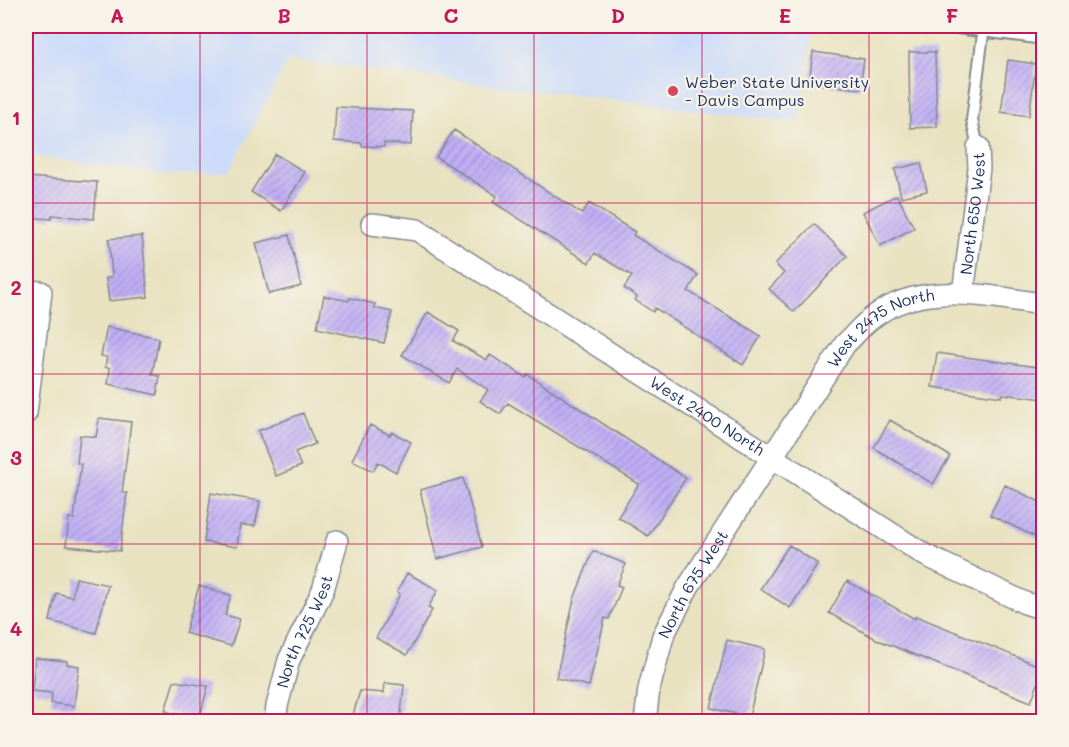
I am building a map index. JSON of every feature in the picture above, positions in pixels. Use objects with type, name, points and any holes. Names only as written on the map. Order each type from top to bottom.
[{"type":"street","name":"North 650 West","points":[[963,294],[980,168],[978,147]]},
{"type":"street","name":"West 2400 North","points":[[372,224],[417,230],[925,555],[1025,603],[1044,609]]},
{"type":"street","points":[[26,413],[33,291]]},
{"type":"street","name":"West 2475 North","points":[[772,457],[846,344],[872,318],[902,300],[930,294],[963,294],[1044,304]]},
{"type":"street","name":"North 675 West","points":[[645,722],[649,689],[663,636],[688,587],[772,457]]},
{"type":"street","name":"North 725 West","points":[[275,722],[289,660],[324,590],[337,541]]},
{"type":"lane","points":[[942,26],[984,28],[1044,39]]},
{"type":"lane","name":"North 650 West","points":[[978,147],[972,120],[984,28]]},
{"type":"shaded area","name":"Weber State University - Davis Campus","points":[[26,26],[812,26],[799,123],[288,60],[229,172],[170,175],[26,155]]},
{"type":"building","points":[[813,52],[864,59],[860,89],[809,83]]},
{"type":"building","points":[[909,52],[935,52],[937,127],[910,128]]},
{"type":"building","points":[[1008,60],[1036,64],[1029,116],[1001,112]]},
{"type":"building","points":[[336,107],[413,111],[411,145],[384,143],[384,147],[362,146],[362,143],[334,141]]},
{"type":"building","points":[[454,130],[582,214],[589,203],[635,232],[633,235],[698,275],[688,291],[761,336],[743,365],[655,308],[653,312],[635,300],[637,297],[624,288],[632,276],[595,253],[589,263],[493,202],[497,196],[436,157]]},
{"type":"building","points":[[275,154],[305,172],[281,211],[251,192]]},
{"type":"building","points":[[921,163],[927,191],[901,197],[895,169]]},
{"type":"building","points":[[26,177],[97,182],[94,219],[52,215],[51,219],[26,217]]},
{"type":"building","points":[[897,195],[914,228],[880,246],[863,212]]},
{"type":"building","points":[[814,224],[847,256],[794,312],[769,289],[784,273],[775,264]]},
{"type":"building","points":[[289,235],[301,286],[269,294],[256,243]]},
{"type":"building","points":[[142,236],[148,297],[109,301],[106,278],[112,277],[109,239]]},
{"type":"building","points":[[324,296],[349,301],[350,298],[375,304],[374,308],[392,312],[384,343],[317,328]]},
{"type":"building","points":[[428,312],[459,331],[453,341],[487,360],[490,355],[525,377],[527,374],[686,478],[648,536],[618,517],[639,484],[508,403],[500,414],[480,401],[488,390],[457,369],[449,383],[402,355]]},
{"type":"building","points":[[107,327],[159,338],[152,375],[160,376],[157,395],[108,384],[110,368],[105,367],[107,357],[101,356]]},
{"type":"building","points":[[937,353],[1044,368],[1044,399],[1003,394],[1002,397],[932,387]]},
{"type":"building","points":[[303,413],[315,444],[295,452],[301,466],[276,476],[258,431]]},
{"type":"building","points":[[99,418],[131,422],[122,493],[127,493],[120,551],[66,546],[69,518],[74,519],[81,464],[77,463],[80,435],[96,437]]},
{"type":"building","points":[[890,420],[950,456],[933,484],[874,448]]},
{"type":"building","points":[[370,425],[390,435],[392,432],[411,442],[396,472],[378,462],[373,471],[352,460]]},
{"type":"building","points":[[463,478],[482,547],[437,559],[420,490]]},
{"type":"building","points":[[1005,485],[1044,504],[1044,541],[990,515]]},
{"type":"building","points":[[211,493],[260,501],[255,526],[240,525],[237,547],[204,542]]},
{"type":"building","points":[[789,545],[818,564],[790,608],[760,589]]},
{"type":"building","points":[[593,551],[626,564],[617,585],[622,587],[609,619],[605,618],[589,686],[556,678],[574,599]]},
{"type":"building","points":[[407,573],[438,590],[428,608],[432,610],[407,655],[376,638],[400,594],[397,592]]},
{"type":"building","points":[[76,578],[108,585],[96,633],[50,621],[56,593],[72,597]]},
{"type":"building","points":[[847,581],[915,619],[916,616],[1044,668],[1031,702],[878,640],[829,613]]},
{"type":"building","points":[[199,586],[231,595],[225,615],[240,619],[231,646],[185,633]]},
{"type":"building","points":[[727,640],[765,649],[749,717],[711,708]]},
{"type":"building","points":[[35,658],[67,661],[67,664],[79,666],[74,706],[51,703],[52,693],[32,691]]},
{"type":"building","points":[[174,681],[208,686],[199,720],[165,711]]},
{"type":"building","points":[[385,683],[404,685],[400,722],[351,722],[360,691],[384,693]]},
{"type":"place","name":"Weber State University - Davis Campus","points":[[673,91]]}]
